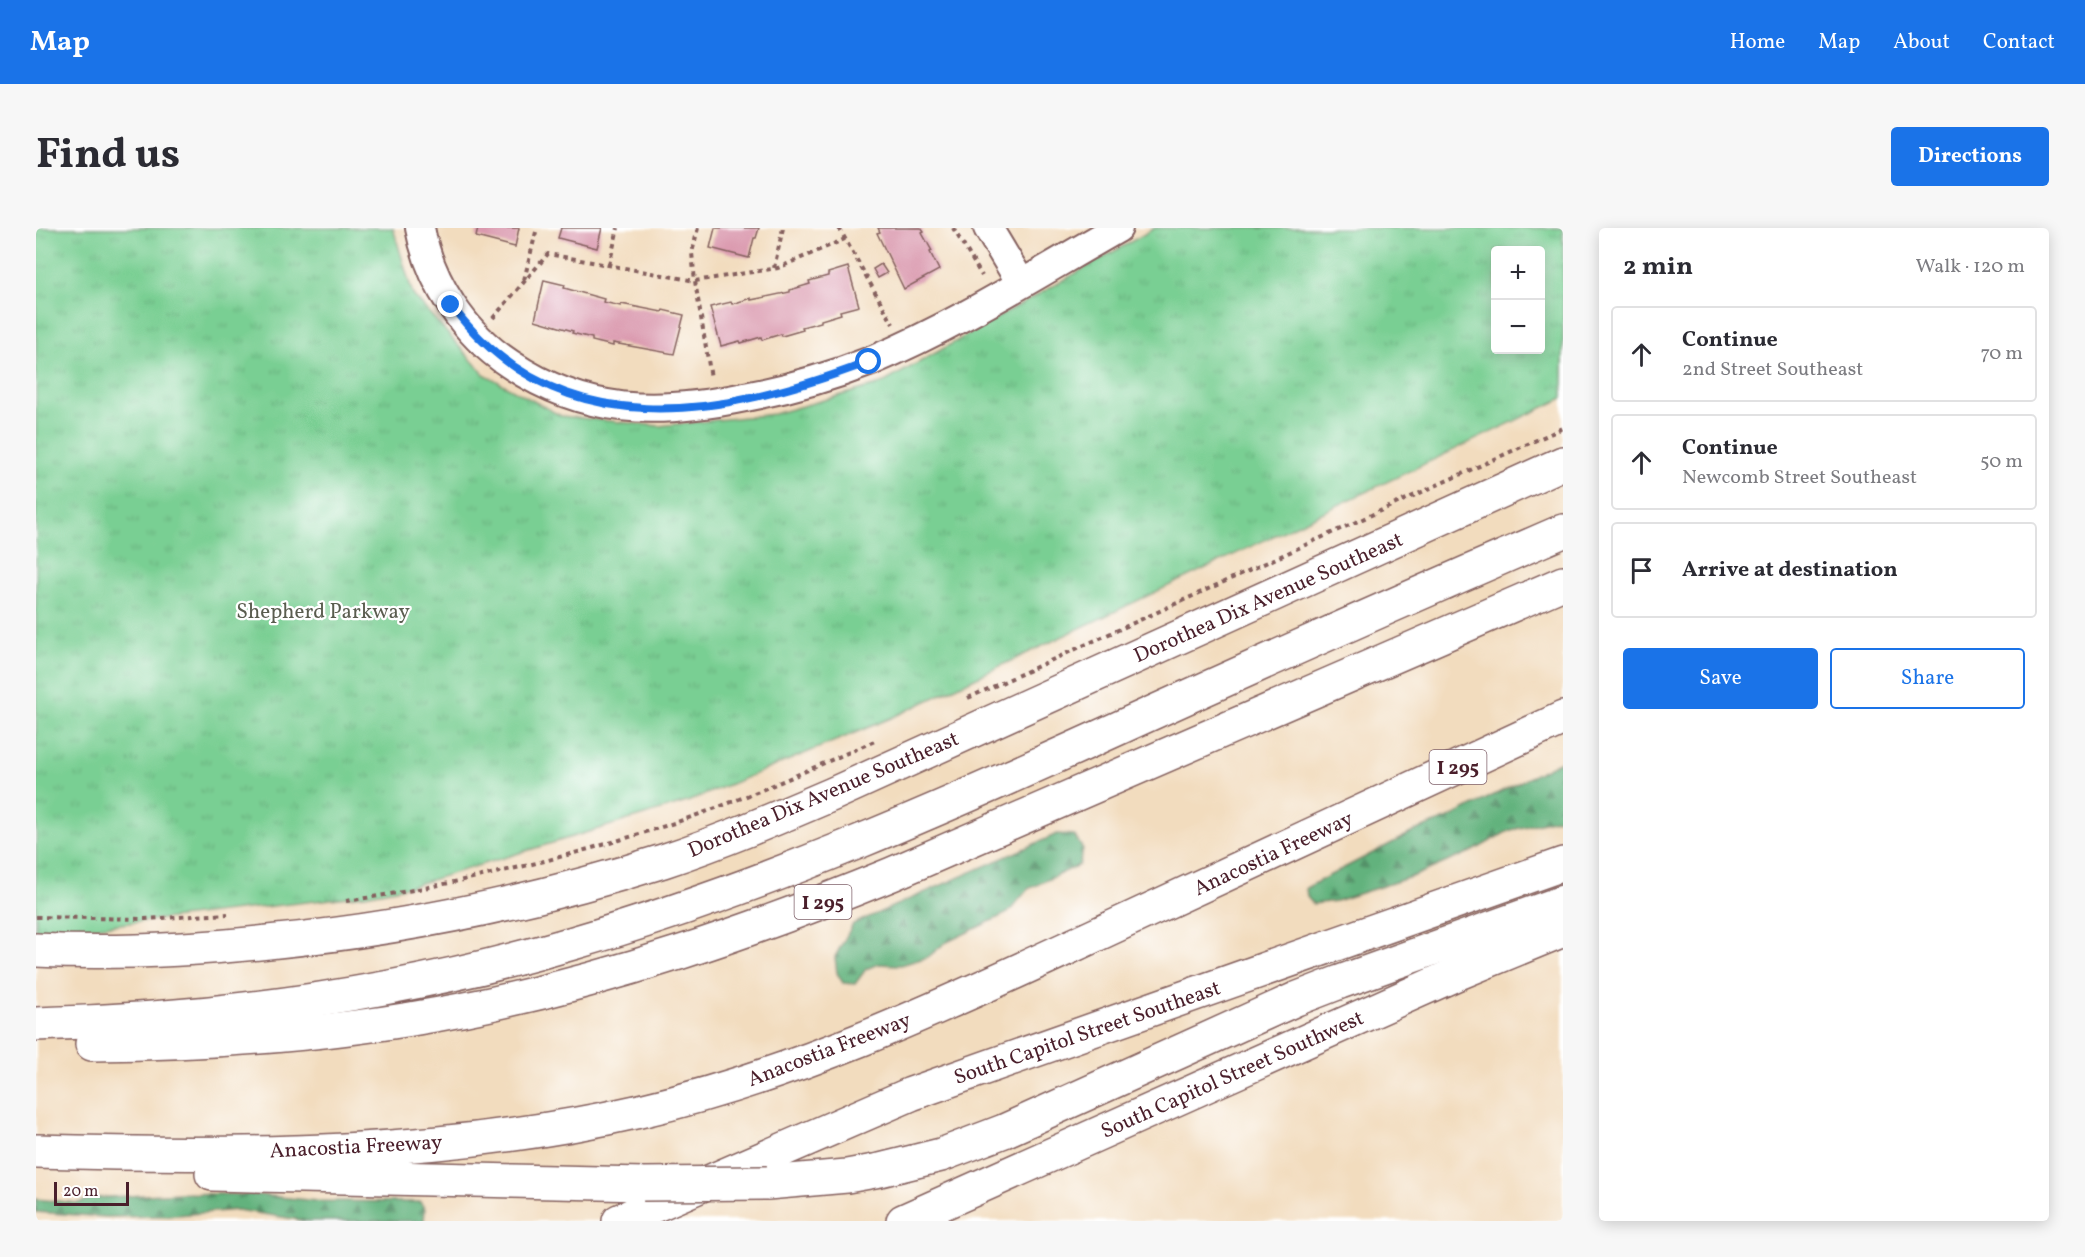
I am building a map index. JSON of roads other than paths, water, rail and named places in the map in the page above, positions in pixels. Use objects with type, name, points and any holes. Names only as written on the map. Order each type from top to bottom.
[{"type":"main road","name":"Dorothea Dix Avenue Southeast","points":[[36,950],[89,952],[179,949],[360,932],[502,905],[664,860],[751,828],[853,785],[1563,463]]},
{"type":"main road","points":[[36,1024],[191,1015],[333,996],[531,955],[667,914],[809,862],[961,798],[1369,615],[1563,531]]},
{"type":"main road","name":"I 295","points":[[36,1044],[194,1041],[328,1030],[461,1011],[612,974],[776,920],[892,874],[1563,583]]},
{"type":"main road","name":"Anacostia Freeway","points":[[36,1151],[233,1152],[377,1147],[513,1134],[602,1119],[689,1099],[818,1056],[945,1005],[1563,718]]},
{"type":"main road","name":"South Capitol Street Southeast","points":[[619,1221],[911,1094],[1563,864]]},
{"type":"main road","points":[[36,1170],[643,1184],[767,1183],[847,1176],[941,1155],[1004,1131],[1307,995],[1563,902]]},
{"type":"main road","name":"South Capitol Street Southwest","points":[[903,1221],[1456,974],[1563,930]]},
{"type":"street","points":[[420,228],[429,261],[456,311],[483,342],[501,358],[540,382],[582,399],[603,404],[649,409],[694,406],[768,393],[869,362],[917,340],[1118,228]]},
{"type":"street","points":[[988,228],[1021,283]]},
{"type":"park label","name":"Shepherd Parkway","points":[[323,611]]}]
